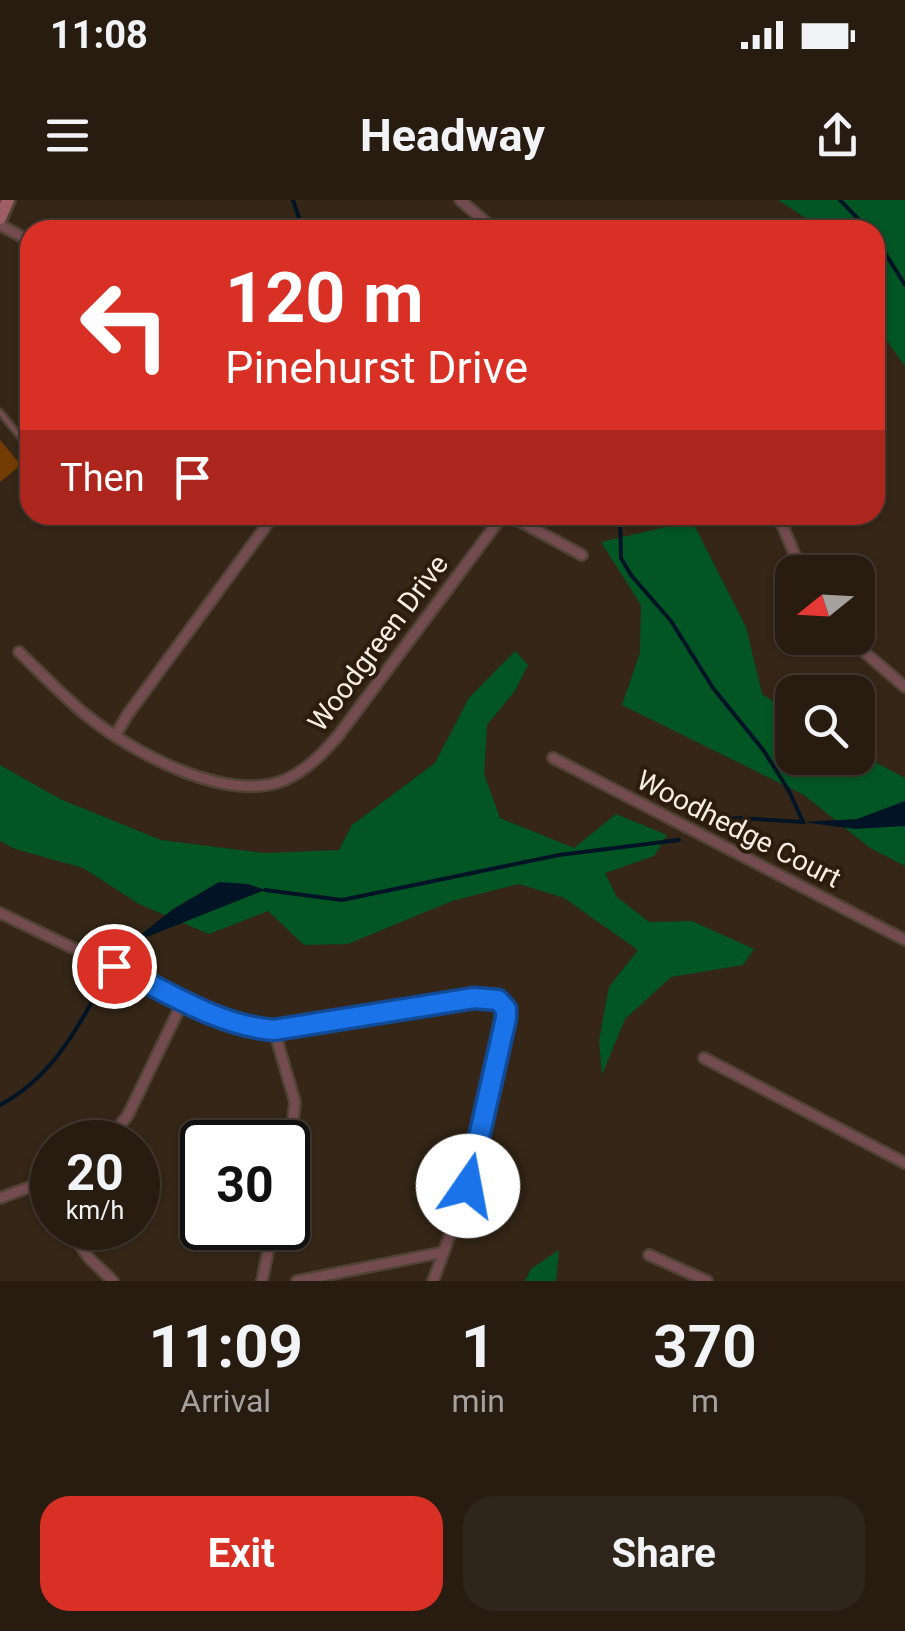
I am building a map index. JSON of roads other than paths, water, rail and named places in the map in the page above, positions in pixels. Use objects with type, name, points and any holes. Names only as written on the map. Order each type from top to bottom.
[{"type":"street","points":[[0,222],[8,200]]},
{"type":"street","points":[[460,200],[483,220]]},
{"type":"street","points":[[116,736],[128,714],[267,525]]},
{"type":"street","name":"Woodgreen Drive","points":[[19,652],[86,715],[147,755],[225,784],[264,786],[297,774],[319,758],[498,525]]},
{"type":"street","points":[[525,525],[582,555]]},
{"type":"street","points":[[782,525],[795,555]]},
{"type":"street","points":[[867,655],[905,688]]},
{"type":"street","name":"Woodhedge Court","points":[[552,758],[905,940]]},
{"type":"street","points":[[0,930],[3,915],[182,1001],[249,1027],[274,1030],[474,998],[492,998],[503,1004],[506,1018],[468,1186],[432,1281]]},
{"type":"street","points":[[124,1120],[182,1001]]},
{"type":"street","points":[[274,1030],[294,1102],[292,1120]]},
{"type":"street","points":[[704,1058],[905,1162]]},
{"type":"street","points":[[0,1198],[30,1189]]},
{"type":"street","points":[[83,1250],[113,1281]]},
{"type":"street","points":[[262,1281],[269,1250]]},
{"type":"street","points":[[297,1281],[444,1252]]},
{"type":"street","points":[[649,1255],[707,1281]]},
{"type":"lane","points":[[0,412],[20,437]]},
{"type":"water","points":[[905,801],[905,826],[855,829],[803,822],[857,819]]},
{"type":"water","points":[[219,882],[265,890],[129,944],[173,909]]},
{"type":"waterway","points":[[293,200],[300,220]]},
{"type":"waterway","points":[[840,200],[859,220]]},
{"type":"waterway","points":[[885,253],[905,285]]},
{"type":"waterway","points":[[620,525],[621,558],[631,575],[671,621],[713,688],[764,751],[803,822]]},
{"type":"waterway","points":[[701,821],[740,818],[803,822]]},
{"type":"waterway","points":[[265,890],[342,900],[559,855],[679,840]]},
{"type":"waterway","points":[[120,953],[129,944]]},
{"type":"waterway","points":[[0,1105],[50,1065],[107,975]]}]
